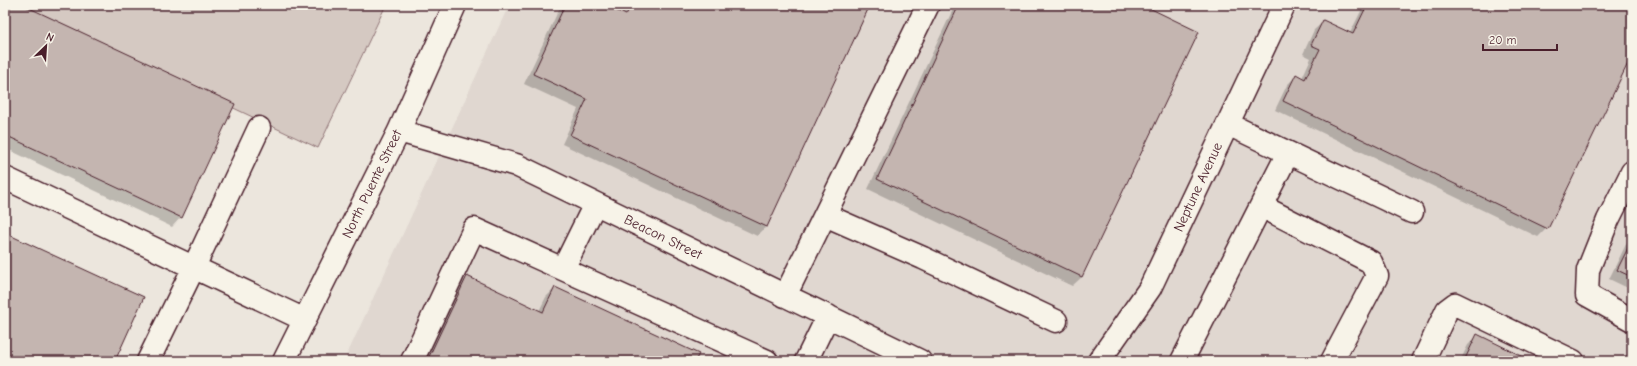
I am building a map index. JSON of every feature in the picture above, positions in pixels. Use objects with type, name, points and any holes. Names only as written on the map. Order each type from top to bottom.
[{"type":"street","name":"North Puente Street","points":[[284,361],[399,131],[456,5]]},
{"type":"street","points":[[785,296],[928,5]]},
{"type":"street","name":"Neptune Avenue","points":[[1099,361],[1150,288],[1284,5]]},
{"type":"street","points":[[1228,124],[1412,212]]},
{"type":"street","points":[[148,361],[259,128]]},
{"type":"street","name":"Beacon Street","points":[[399,131],[516,166],[920,361]]},
{"type":"street","points":[[1182,361],[1288,152]]},
{"type":"street","points":[[1632,172],[1608,220],[1588,270],[1586,295],[1632,320]]},
{"type":"street","points":[[5,178],[305,320]]},
{"type":"street","points":[[563,269],[595,204]]},
{"type":"street","points":[[1261,206],[1371,262],[1377,276],[1332,361]]},
{"type":"street","points":[[825,215],[922,258],[1056,322]]},
{"type":"street","points":[[412,361],[474,228],[767,361]]},
{"type":"street","points":[[1422,361],[1447,310],[1455,304],[1573,361]]},
{"type":"street","points":[[806,361],[828,316]]},
{"type":"shaded area","points":[[16,5],[386,5],[318,148]]},
{"type":"shaded area","points":[[509,5],[1632,5],[1632,361],[344,361]]},
{"type":"building","points":[[5,5],[23,5],[235,104],[182,218],[5,135]]},
{"type":"building","points":[[565,5],[605,5],[626,15],[631,5],[870,5],[767,227],[570,135],[587,99],[533,74]]},
{"type":"building","points":[[959,5],[1143,5],[1199,32],[1082,277],[877,179]]},
{"type":"building","points":[[1367,5],[1632,5],[1632,55],[1548,229],[1283,101],[1296,74],[1305,79],[1320,49],[1311,45],[1323,20],[1353,34]]},
{"type":"building","points":[[5,233],[144,297],[115,361],[5,361]]},
{"type":"building","points":[[1632,240],[1632,277],[1617,270]]},
{"type":"building","points":[[467,276],[543,312],[555,287],[699,354],[695,361],[427,361]]},
{"type":"building","points":[[1477,334],[1532,361],[1464,361]]}]
